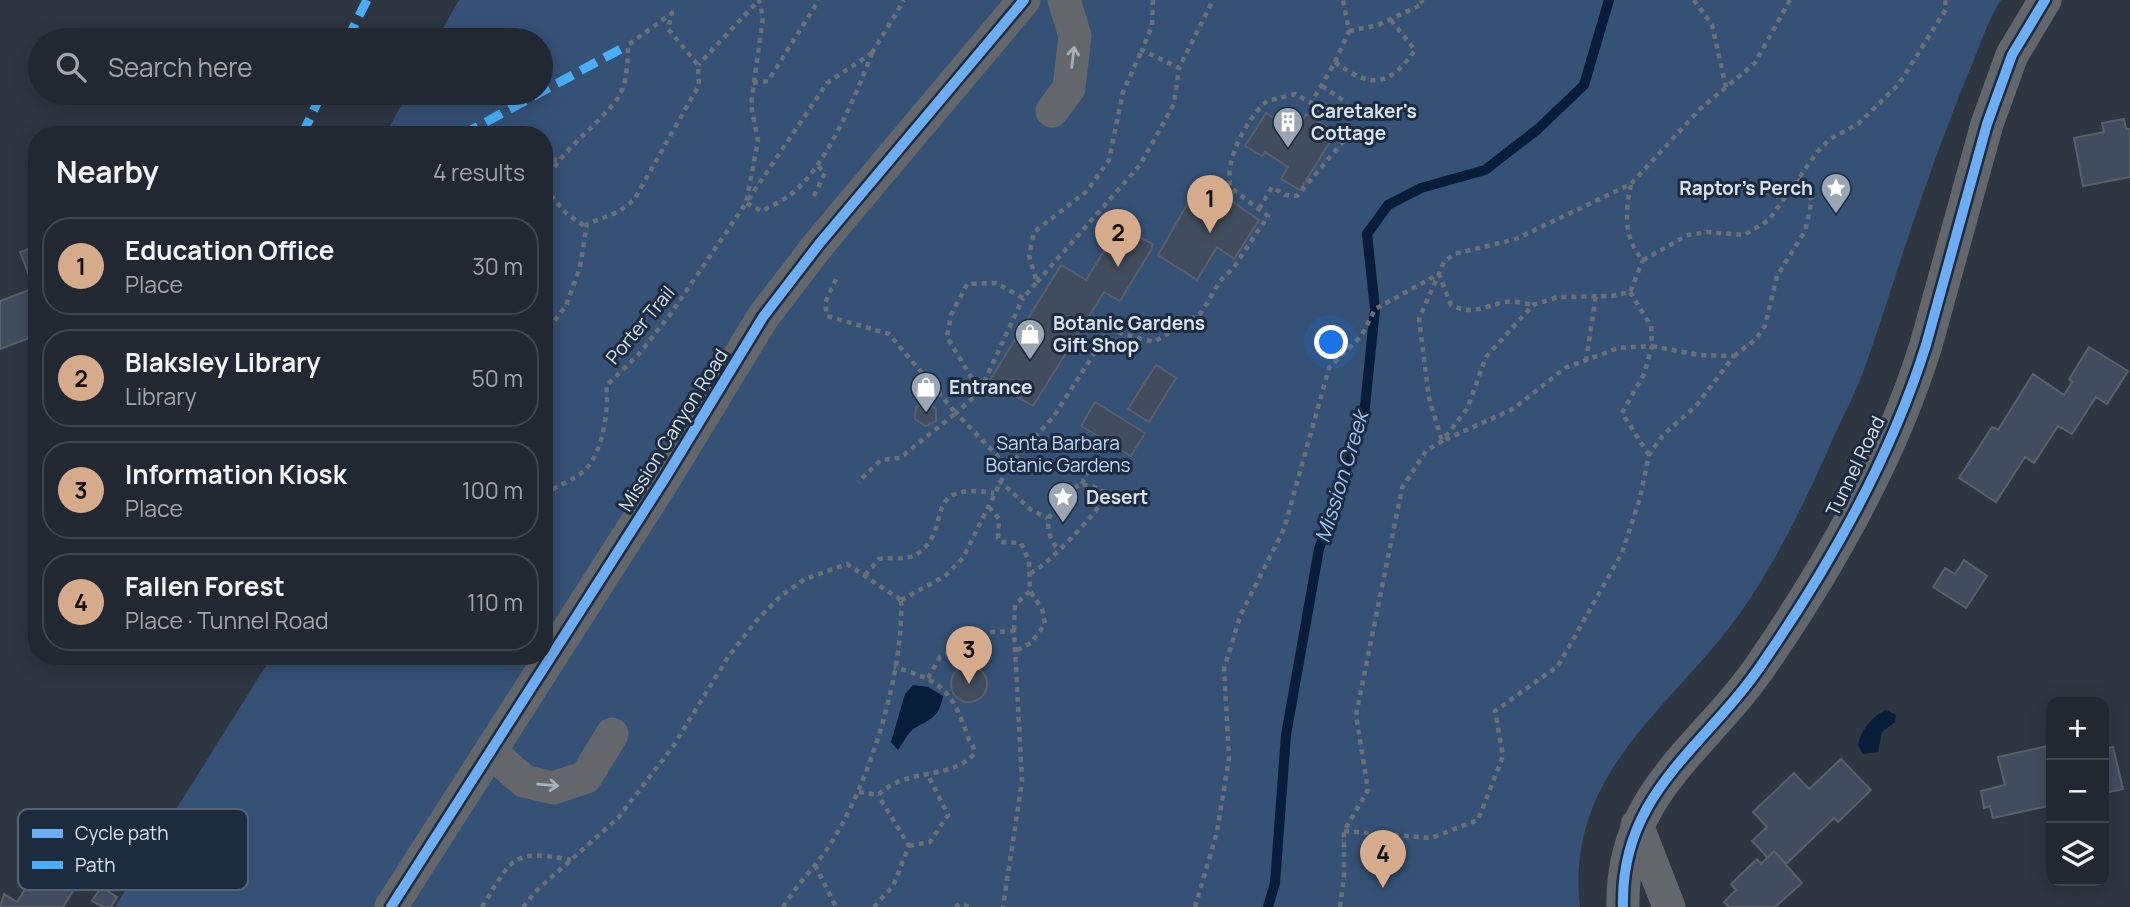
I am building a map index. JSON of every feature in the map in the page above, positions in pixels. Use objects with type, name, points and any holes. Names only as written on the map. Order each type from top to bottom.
[{"type":"street","name":"Mission Canyon Road","points":[[553,653],[763,317],[818,244],[1024,0]]},
{"type":"street","points":[[1052,111],[1069,88],[1075,36],[1064,0]]},
{"type":"street","name":"Tunnel Road","points":[[1623,907],[1626,859],[1637,825],[1663,780],[1763,663],[1824,568],[1887,444],[1923,357],[1987,124],[2012,55],[2045,0]]},
{"type":"street","name":"Mission Canyon Road","points":[[391,907],[545,665]]},
{"type":"street","points":[[491,752],[524,781],[554,788],[586,778],[612,734]]},
{"type":"street","points":[[1637,825],[1669,907]]},
{"type":"path","points":[[698,65],[760,0],[764,18],[751,105],[758,141],[746,203]]},
{"type":"path","points":[[753,83],[768,81],[819,0]]},
{"type":"path","points":[[746,203],[762,211],[791,194],[817,165],[859,86],[872,53],[904,0]]},
{"type":"path","points":[[1037,282],[1028,256],[1034,232],[1087,191],[1109,160],[1123,92],[1152,26],[1153,0]]},
{"type":"path","points":[[858,482],[881,460],[900,458],[979,391],[1023,298],[1140,165],[1174,104],[1179,68],[1213,0]]},
{"type":"path","points":[[901,600],[956,567],[970,549],[999,480],[1054,416],[1109,330],[1154,342],[1201,313],[1268,216],[1231,188],[1230,163],[1234,149],[1267,101],[1295,94],[1311,103],[1349,31],[1343,0]]},
{"type":"path","points":[[1349,31],[1390,19],[1423,5],[1421,0]]},
{"type":"path","points":[[1694,0],[1712,25],[1726,87]]},
{"type":"path","points":[[1442,441],[1429,398],[1419,319],[1444,262],[1454,254],[1516,239],[1631,184],[1700,109],[1755,63],[1790,0]]},
{"type":"path","points":[[1630,292],[1643,260],[1688,235],[1707,232],[1744,235],[1779,211],[1818,151],[1830,139],[1858,124],[1899,84],[1946,9],[1945,0]]},
{"type":"path","points":[[553,168],[557,160],[619,96],[628,64],[628,45],[672,13],[668,29],[698,65],[699,85],[634,200],[618,212],[587,224],[580,267],[566,306],[553,323]]},
{"type":"path","points":[[1335,62],[1357,79],[1379,81],[1403,66],[1415,50],[1390,19]]},
{"type":"path","points":[[1142,50],[1179,68]]},
{"type":"path","points":[[746,203],[827,83],[872,53]]},
{"type":"path","points":[[1322,86],[1347,103]]},
{"type":"path","points":[[1259,209],[1272,187],[1285,195],[1297,196],[1347,137]]},
{"type":"path","points":[[553,159],[557,160]]},
{"type":"path","points":[[1344,831],[1432,838],[1478,820],[1503,756],[1495,711],[1558,666],[1622,553],[1640,498],[1649,455],[1662,435],[1696,406],[1734,356],[1756,339],[1765,326],[1777,276],[1805,231],[1812,200],[1798,180]]},
{"type":"path","points":[[1631,184],[1625,212],[1630,235],[1643,260]]},
{"type":"path","points":[[553,197],[567,214],[586,228]]},
{"type":"path","points":[[838,274],[825,303],[827,316],[889,334],[956,413],[1008,467]]},
{"type":"path","points":[[1439,274],[1451,305],[1461,310],[1484,310],[1507,301],[1533,306]]},
{"type":"path","points":[[1195,907],[1217,832],[1229,758],[1224,669],[1240,616],[1284,529],[1329,368],[1362,335],[1375,309],[1439,274]]},
{"type":"path","points":[[979,391],[947,337],[951,315],[968,284],[996,283],[1023,298]]},
{"type":"path","points":[[1442,441],[1466,409],[1486,357],[1533,306],[1558,297],[1612,296],[1630,292]]},
{"type":"path","points":[[1630,292],[1651,326],[1652,346],[1644,374],[1622,413],[1649,455]]},
{"type":"path","points":[[1586,362],[1596,295]]},
{"type":"path","points":[[1339,907],[1344,876],[1344,831],[1368,790],[1356,715],[1402,488],[1412,469],[1426,451],[1513,409],[1565,368],[1618,348],[1652,346],[1699,355],[1734,356]]},
{"type":"path","points":[[1058,549],[1048,534],[1048,519],[1058,502],[1082,484],[1087,472]]},
{"type":"path","points":[[999,480],[1030,509],[1048,519]]},
{"type":"path","points":[[1030,572],[1036,572],[1050,562],[1058,549],[1102,502],[1102,489],[1082,484]]},
{"type":"path","points":[[865,575],[879,559],[909,557],[925,547],[941,506],[952,495],[971,490],[994,493]]},
{"type":"path","points":[[989,507],[999,519],[998,538],[1002,542],[1021,543],[1030,572],[1030,591],[1042,609],[1045,624],[1031,643],[1017,650]]},
{"type":"path","points":[[523,907],[536,891],[618,818],[674,745],[728,657],[782,596],[805,579],[847,564],[901,600]]},
{"type":"path","points":[[1003,907],[1022,781],[1015,605],[1030,591]]},
{"type":"path","points":[[783,907],[831,843],[864,782],[902,628],[901,600]]},
{"type":"path","points":[[928,678],[940,657],[992,632],[1014,631]]},
{"type":"path","points":[[878,794],[890,782],[927,772],[943,772],[970,758],[975,750],[966,732],[964,719],[953,706],[947,691],[928,678],[894,667]]},
{"type":"path","points":[[909,846],[930,842],[948,815],[927,772]]},
{"type":"path","points":[[859,792],[878,794]]},
{"type":"path","points":[[878,794],[909,846]]},
{"type":"path","points":[[874,907],[893,886],[909,846]]},
{"type":"path","points":[[481,907],[513,861],[536,853],[571,860]]},
{"type":"path","points":[[815,865],[836,907]]},
{"type":"path","points":[[955,907],[960,904],[969,907]]},
{"type":"green space","name":"Santa Barbara Botanic Gardens","points":[[459,0],[2001,0],[1992,15],[1941,143],[1862,376],[1817,475],[1787,536],[1753,594],[1725,633],[1635,737],[1610,773],[1591,813],[1580,857],[1580,907],[115,907],[126,890],[248,890],[248,809],[176,809],[266,665],[553,665],[553,126],[390,126],[401,105],[553,105],[553,28],[443,28]]},
{"type":"shaded area","points":[[913,685],[928,687],[943,696],[937,713],[912,730],[898,750],[891,742],[905,694]]},
{"type":"shaded area","points":[[1886,710],[1896,715],[1895,722],[1882,732],[1878,752],[1863,754],[1858,745],[1864,729]]},
{"type":"building","name":"Caretaker's Cottage","points":[[1266,113],[1295,131],[1306,114],[1336,132],[1300,190],[1281,179],[1288,167],[1265,152],[1262,156],[1245,146]]},
{"type":"building","points":[[2124,119],[2126,129],[2130,129],[2130,177],[2083,186],[2074,138],[2104,132],[2102,123]]},
{"type":"building","points":[[1201,180],[1259,220],[1234,259],[1217,247],[1197,280],[1158,255]]},
{"type":"building","points":[[1119,227],[1153,244],[1151,250],[1120,301],[1104,292],[1033,406],[990,380],[1061,265],[1086,280]]},
{"type":"building","points":[[28,249],[28,273],[20,252]]},
{"type":"building","points":[[28,290],[28,338],[0,349],[0,301]]},
{"type":"building","points":[[2089,347],[2128,371],[2107,404],[2096,397],[2072,434],[2058,426],[2034,463],[2025,457],[1996,502],[1959,478],[1992,427],[1998,430],[2033,374],[2064,395],[2072,382],[2069,379]]},
{"type":"building","points":[[1156,365],[1176,378],[1149,422],[1128,409]]},
{"type":"building","name":"Entrance","points":[[925,402],[936,409],[936,421],[926,426],[915,419],[916,407]]},
{"type":"building","points":[[1095,402],[1145,433],[1131,456],[1081,426]]},
{"type":"building","points":[[1964,560],[1987,576],[1966,608],[1933,587],[1945,568],[1955,574]]},
{"type":"building","points":[[969,666],[982,671],[987,684],[982,697],[969,702],[956,697],[951,684],[956,671]]},
{"type":"building","points":[[2046,746],[2046,806],[1993,818],[1990,806],[1984,808],[1981,791],[2005,785],[1998,757]]},
{"type":"building","points":[[2113,747],[2123,789],[2109,792],[2109,760],[2109,748]]},
{"type":"building","points":[[1841,759],[1871,790],[1838,822],[1834,818],[1786,864],[1774,851],[1768,858],[1752,841],[1767,827],[1753,812],[1794,773],[1809,789]]},
{"type":"building","points":[[1774,851],[1802,883],[1775,907],[1729,907],[1724,902],[1736,890],[1731,884],[1757,859],[1761,864]]},
{"type":"building","points":[[25,890],[73,891],[63,907],[0,907],[4,894],[17,902]]},
{"type":"building","points":[[99,890],[106,890],[117,897],[111,907],[103,907],[92,901]]},
{"type":"waterway","name":"Mission Creek","points":[[1268,907],[1275,883],[1286,735],[1319,549],[1364,416],[1375,309],[1367,234],[1388,205],[1421,188],[1485,170],[1538,129],[1584,85],[1609,0]]},
{"type":"marked path","points":[[353,28],[367,0]]},
{"type":"marked path","points":[[553,86],[628,45]]},
{"type":"marked path","points":[[306,126],[316,105]]},
{"type":"marked path","points":[[479,126],[517,105]]},
{"type":"cycle path","points":[[553,653],[665,478],[763,317],[819,244],[1024,0]]},
{"type":"cycle path","points":[[1623,907],[1626,867],[1636,832],[1651,801],[1764,661],[1835,548],[1877,469],[1912,387],[1926,345],[1987,124],[2012,55],[2045,0]]},
{"type":"cycle path","points":[[391,907],[546,665]]},
{"type":"place","name":"Caretaker's Cottage","points":[[1288,149]]},
{"type":"place","name":"Raptor's Perch","points":[[1836,215]]},
{"type":"place","name":"Education Office","points":[[1210,233]]},
{"type":"place","name":"Blaksley Library","points":[[1118,267]]},
{"type":"place","name":"Botanic Gardens Gift Shop","points":[[1030,361]]},
{"type":"place","name":"Entrance","points":[[926,414]]},
{"type":"place","name":"Desert","points":[[1063,524]]},
{"type":"place","name":"Information Kiosk","points":[[969,684]]},
{"type":"place","name":"Fallen Forest","points":[[1383,888]]}]
